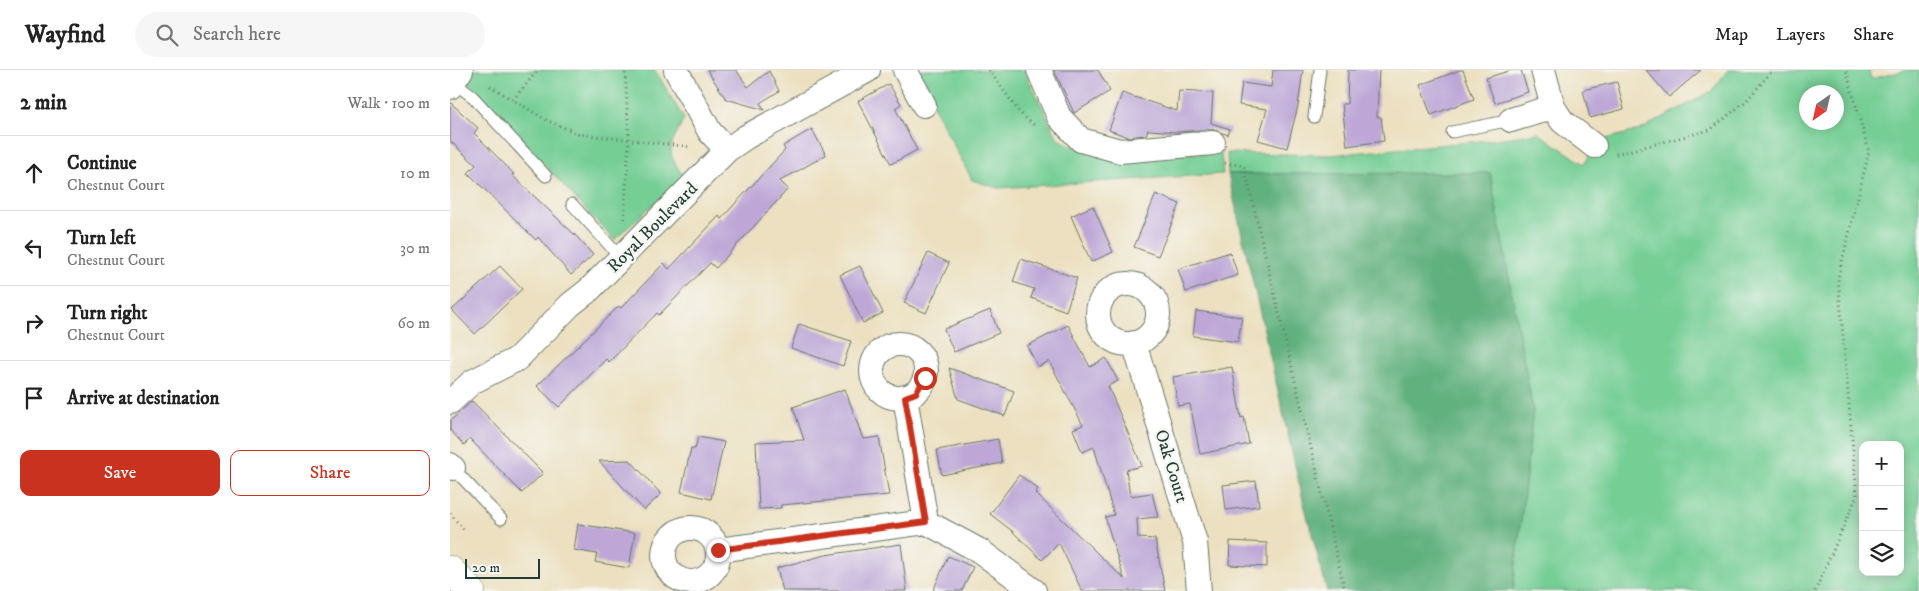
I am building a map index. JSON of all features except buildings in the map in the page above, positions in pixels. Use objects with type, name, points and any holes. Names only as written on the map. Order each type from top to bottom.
[{"type":"street","points":[[676,70],[710,132],[727,150]]},
{"type":"street","name":"Royal Boulevard","points":[[450,402],[472,382],[517,359],[570,305],[589,290],[727,150],[746,137],[868,70]]},
{"type":"street","points":[[905,70],[924,105]]},
{"type":"street","points":[[1039,70],[1060,117],[1081,140],[1120,151],[1216,152]]},
{"type":"street","points":[[1543,70],[1553,107],[1562,121],[1594,146]]},
{"type":"street","points":[[1511,120],[1553,107]]},
{"type":"street","name":"Oak Court","points":[[1134,343],[1196,542],[1199,591]]},
{"type":"street","points":[[905,397],[926,522]]},
{"type":"street","points":[[718,550],[926,522],[980,551],[1034,591]]},
{"type":"street","points":[[450,570],[471,591]]},
{"type":"lane","points":[[1314,117],[1320,70]]},
{"type":"lane","points":[[455,79],[546,176]]},
{"type":"lane","points":[[1452,132],[1511,120]]},
{"type":"lane","points":[[572,204],[620,257]]},
{"type":"lane","points":[[451,466],[501,518]]},
{"type":"path","points":[[512,100],[538,70]]},
{"type":"path","points":[[620,257],[629,141],[625,70]]},
{"type":"path","points":[[989,70],[1019,112],[1038,128]]},
{"type":"path","points":[[1594,146],[1618,154],[1710,130],[1746,101],[1773,70]]},
{"type":"path","points":[[1816,591],[1857,496],[1838,278],[1869,152],[1846,70]]},
{"type":"path","points":[[488,85],[548,121],[579,134],[629,141],[727,150]]},
{"type":"path","points":[[1216,152],[1244,166],[1344,591]]},
{"type":"path","points":[[450,513],[464,530]]},
{"type":"green space","points":[[474,70],[655,70],[684,119],[675,135],[671,148],[674,161],[684,176],[614,240],[467,81]]},
{"type":"green space","points":[[915,70],[1024,70],[1058,139],[1095,156],[1221,153],[1223,174],[998,188],[972,180]]},
{"type":"green space","points":[[1728,70],[1869,70],[1871,79],[1908,70],[1919,70],[1919,591],[1513,591],[1533,411],[1490,173],[1228,174],[1227,153],[1332,155],[1491,140],[1538,133],[1584,164],[1602,140],[1640,130],[1712,91]]},
{"type":"green space","points":[[1490,173],[1533,411],[1513,591],[1327,591],[1303,500],[1228,174]]},
{"type":"route","points":[[718,550],[926,522],[905,397],[916,393],[922,386],[925,378]]}]
